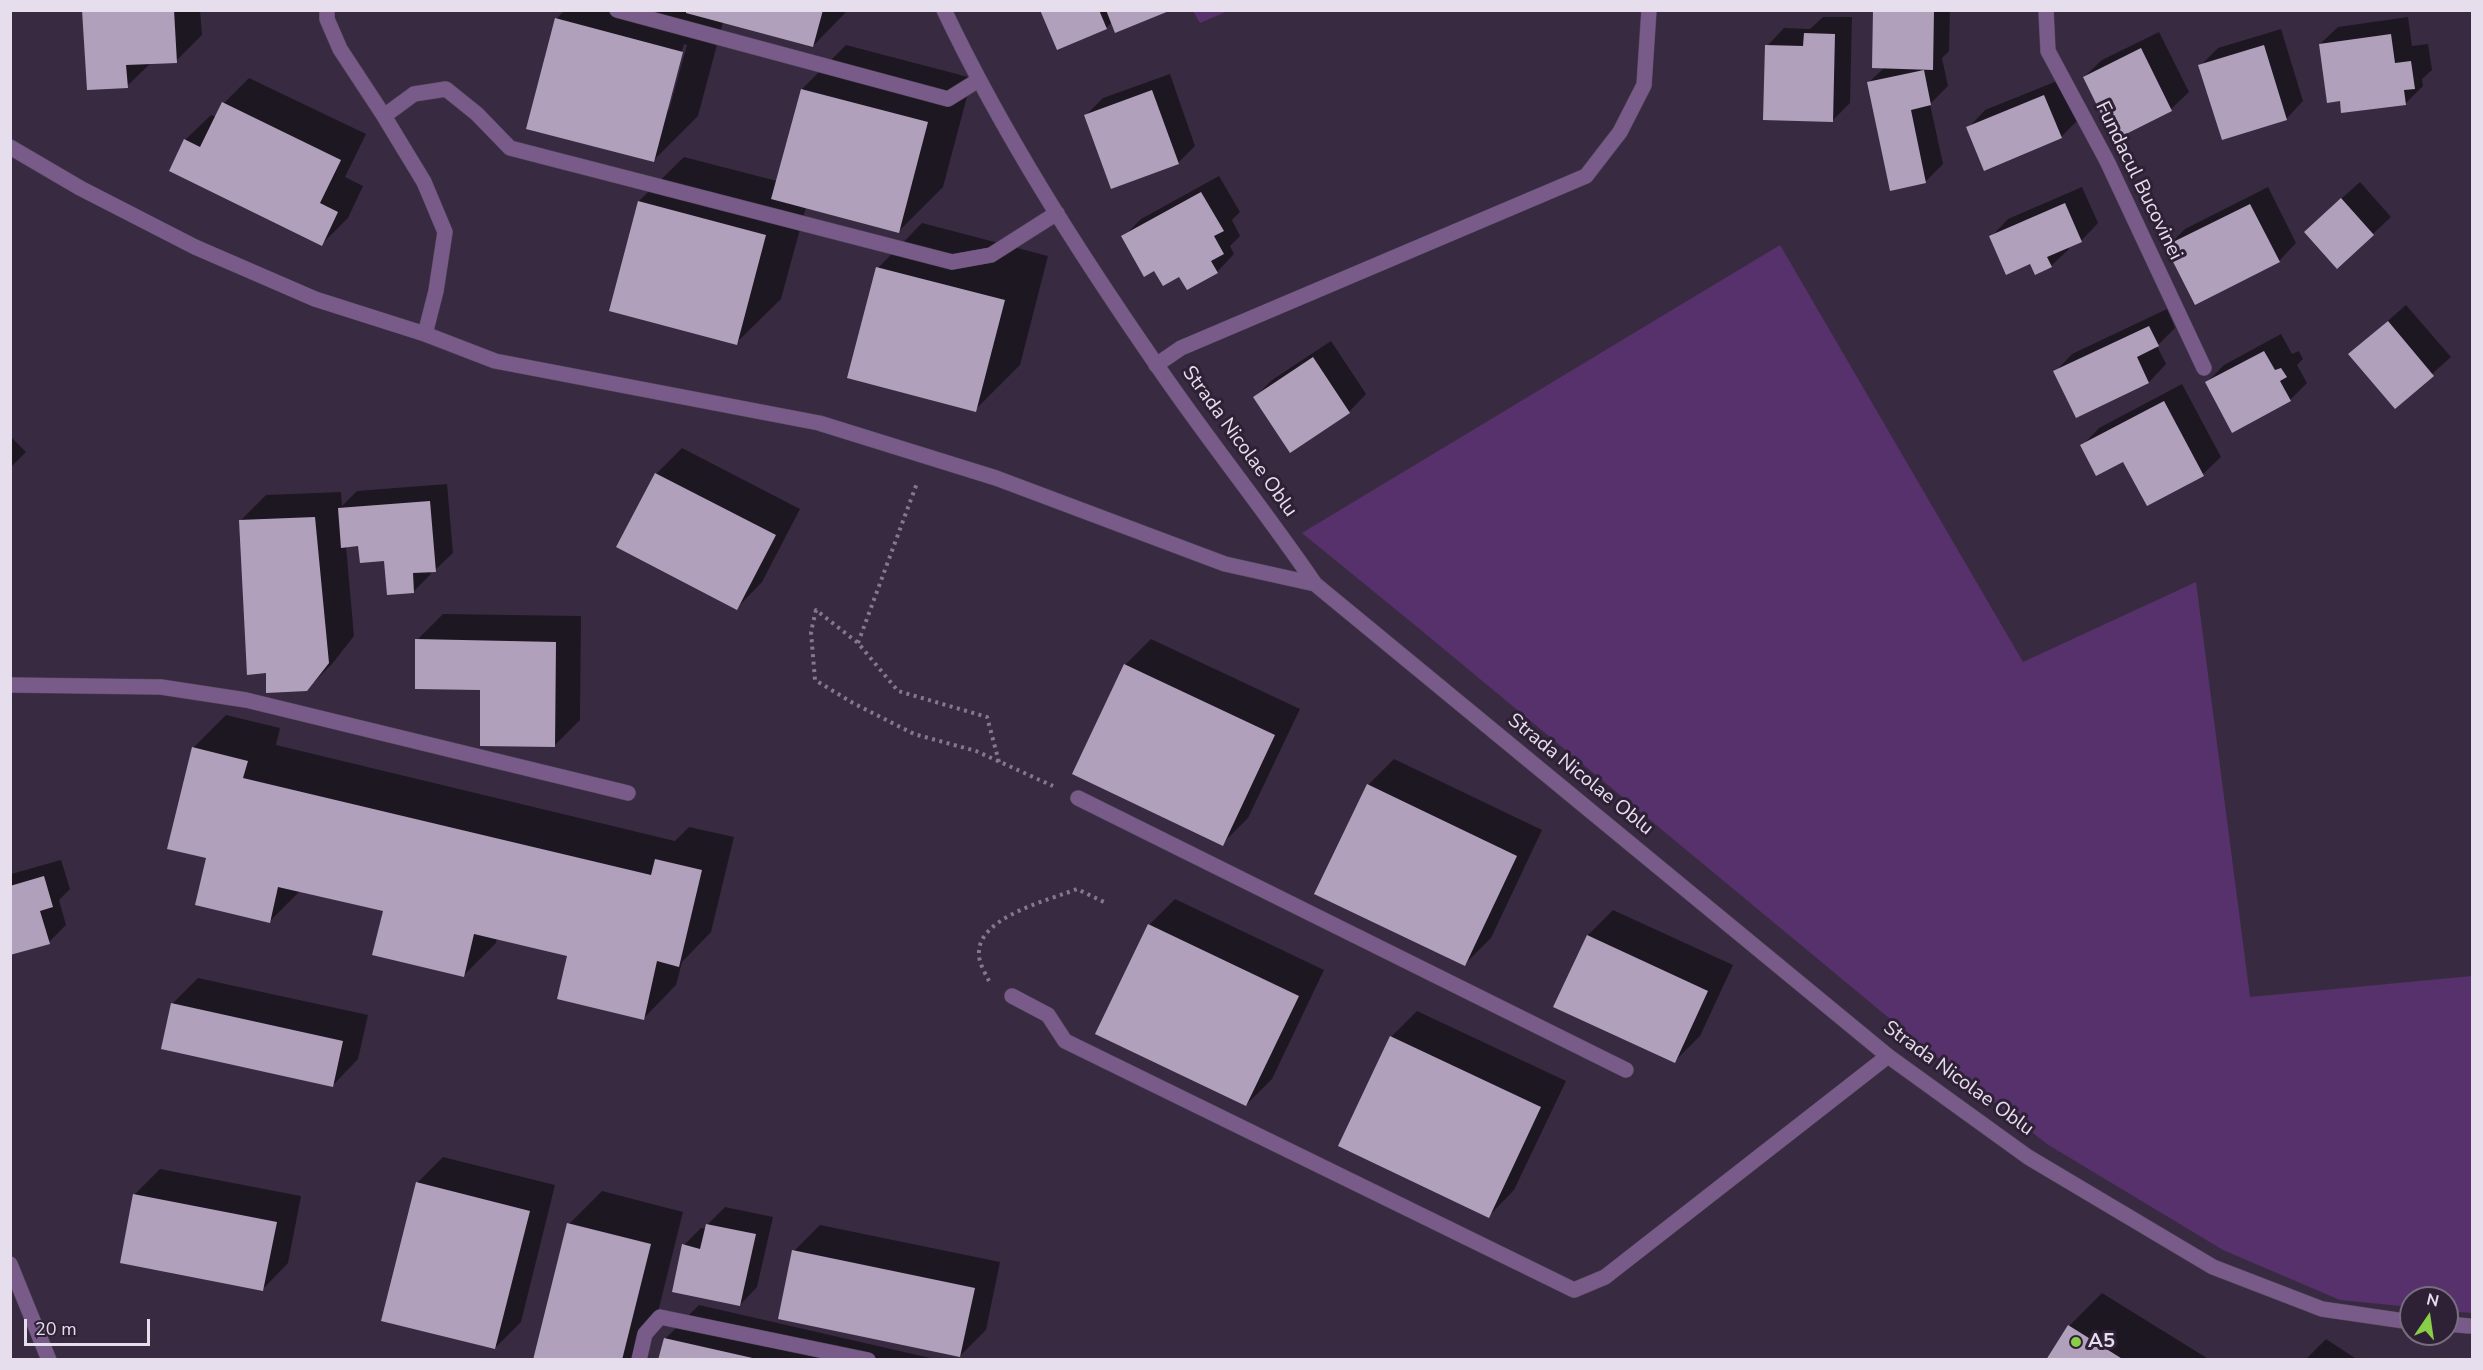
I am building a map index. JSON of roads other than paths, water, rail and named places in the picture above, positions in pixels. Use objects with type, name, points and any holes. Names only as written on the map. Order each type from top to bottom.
[{"type":"street","points":[[327,10],[327,19],[340,50],[424,182],[445,232],[436,291],[425,334]]},
{"type":"street","points":[[617,10],[948,99],[977,81]]},
{"type":"street","name":"Strada Nicolae Oblu","points":[[944,10],[977,81],[1057,213],[1156,365],[1276,527],[1315,584],[1888,1056],[2028,1157],[2214,1268],[2322,1309],[2399,1320]]},
{"type":"street","points":[[1156,365],[1181,348],[1586,176],[1620,132],[1644,85],[1648,10]]},
{"type":"street","name":"Fundacul Bucovinei","points":[[2046,10],[2048,51],[2108,161],[2204,368]]},
{"type":"street","points":[[384,116],[414,94],[446,89],[477,114],[510,147],[952,262],[991,255],[1057,213]]},
{"type":"street","points":[[10,147],[80,188],[195,247],[315,299],[425,334],[495,362],[819,423],[996,478],[1225,564],[1315,584]]},
{"type":"street","points":[[10,685],[161,687],[246,700],[628,793]]},
{"type":"street","points":[[1078,798],[1626,1070]]},
{"type":"street","points":[[1012,996],[1048,1015],[1065,1041],[1574,1290],[1605,1277],[1888,1056]]},
{"type":"street","points":[[10,1264],[49,1359]]},
{"type":"street","points":[[639,1359],[645,1334],[660,1317],[868,1359]]},
{"type":"street","points":[[2459,1325],[2469,1326]]},
{"type":"place","name":"A5","points":[[2076,1342]]}]
